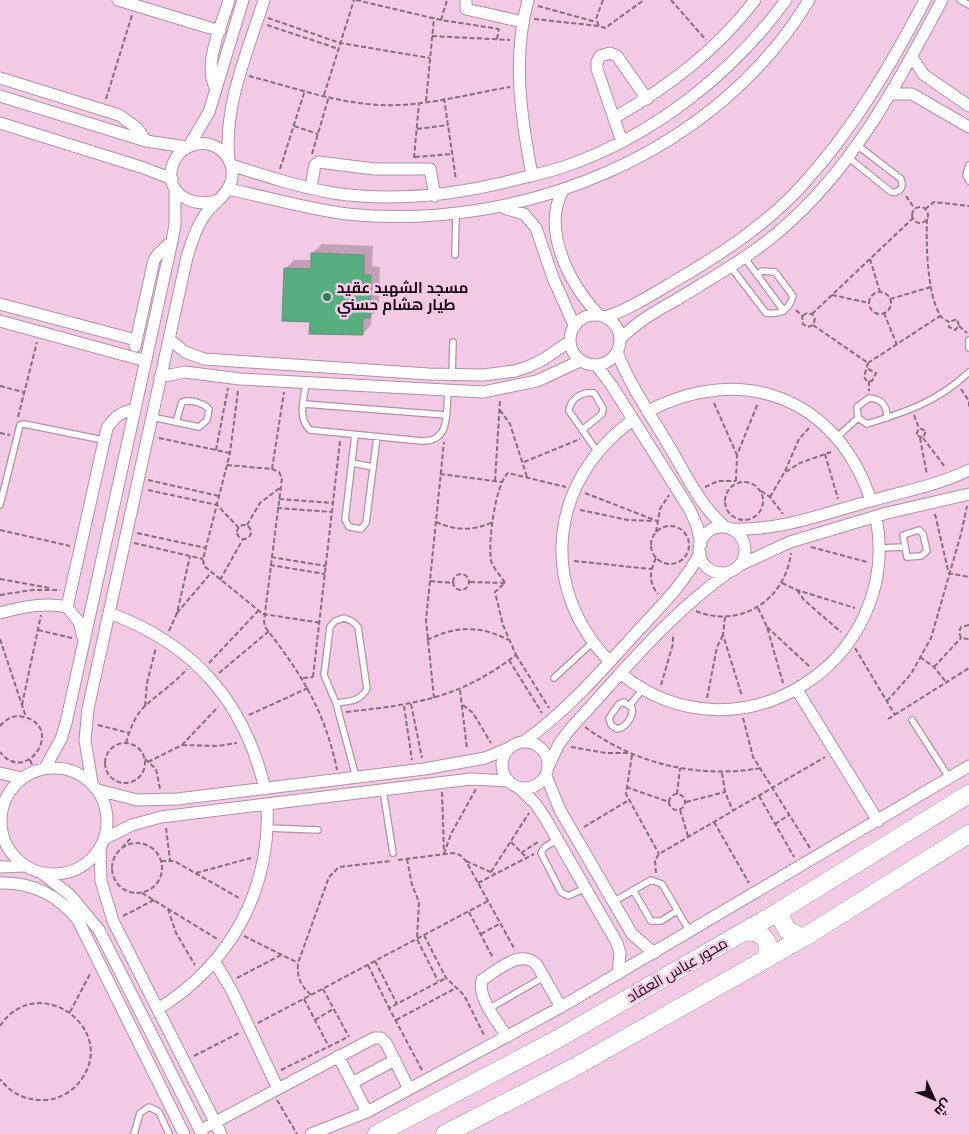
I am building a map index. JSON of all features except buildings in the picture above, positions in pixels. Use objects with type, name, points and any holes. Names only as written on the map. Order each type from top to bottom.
[{"type":"main road","name":"محور عباس العقاد","points":[[378,1134],[554,1041],[744,932],[969,794]]},
{"type":"main road","points":[[445,1134],[572,1068],[803,938],[969,834]]},
{"type":"main road","points":[[778,912],[787,930],[803,938]]},
{"type":"main road","points":[[744,932],[754,931],[763,936],[769,949],[766,958]]},
{"type":"street","points":[[118,0],[220,31]]},
{"type":"street","points":[[216,89],[210,73],[210,65],[229,0]]},
{"type":"street","points":[[40,770],[61,739],[146,361],[175,224],[173,165],[181,152],[188,147],[209,112],[243,0]]},
{"type":"street","points":[[221,1134],[113,921],[101,881],[102,844],[108,822],[105,805],[95,786],[85,754],[86,725],[160,377],[192,241],[199,224],[228,189],[232,181],[228,122],[264,0]]},
{"type":"street","points":[[466,0],[466,8],[524,20]]},
{"type":"street","points":[[614,118],[647,99],[688,69],[712,48],[755,0]]},
{"type":"street","points":[[0,96],[146,141],[188,147],[206,143],[216,146],[230,162],[276,180],[360,195],[435,196],[567,166],[622,142],[666,115],[709,83],[746,48],[786,0]]},
{"type":"street","points":[[228,189],[346,214],[408,216],[497,208],[563,190],[641,155],[708,111],[769,54],[809,0]]},
{"type":"street","points":[[563,190],[555,214],[560,244],[574,283],[602,316],[617,326],[620,338],[617,352],[608,362],[596,366],[580,361],[573,352],[570,341],[574,325],[583,318],[602,316],[638,303],[735,244],[766,220],[806,182],[838,143],[895,54],[925,0]]},
{"type":"street","points":[[620,338],[638,323],[744,257],[777,233],[818,195],[848,158],[890,94],[942,0]]},
{"type":"street","points":[[525,1],[519,85],[522,121],[532,175]]},
{"type":"street","points":[[622,142],[596,66],[598,59],[603,54],[610,53],[617,56],[647,99]]},
{"type":"street","points":[[912,57],[917,66],[933,82],[969,106]]},
{"type":"street","points":[[0,78],[119,115],[132,123],[146,141]]},
{"type":"street","points":[[890,94],[901,92],[917,96],[969,127]]},
{"type":"street","points":[[0,123],[144,168],[174,184],[190,202],[209,203],[218,200]]},
{"type":"street","points":[[311,187],[317,162],[374,169],[431,170],[435,196]]},
{"type":"street","points":[[497,208],[518,211],[533,223],[553,278],[574,325]]},
{"type":"street","points":[[132,358],[154,260],[172,241]]},
{"type":"street","points":[[0,304],[136,340]]},
{"type":"street","points":[[0,321],[146,361]]},
{"type":"street","points":[[169,339],[185,352],[204,358],[452,375],[494,375],[515,371],[544,360],[570,341]]},
{"type":"street","points":[[617,352],[628,377],[696,492],[713,516],[742,538],[745,545],[744,559],[740,565]]},
{"type":"street","points":[[160,377],[185,372],[235,379],[286,382],[448,391],[500,390],[552,375],[580,361]]},
{"type":"street","points":[[596,366],[633,420],[694,518],[700,548],[708,568],[718,573],[729,572]]},
{"type":"street","points":[[648,411],[681,396],[709,389],[745,389],[763,393],[800,407],[817,418],[845,446],[859,469],[871,500]]},
{"type":"street","points":[[67,607],[107,428],[114,418],[124,410],[135,410]]},
{"type":"street","points":[[610,662],[593,642],[579,619],[568,595],[562,560],[564,524],[574,489],[597,451],[633,420]]},
{"type":"street","points":[[24,866],[10,852],[2,834],[0,825],[1,810],[12,787],[22,778],[40,770],[62,768],[78,773],[95,786],[137,800],[157,801],[419,770],[468,762],[497,754],[525,742],[553,720],[610,662],[685,578],[700,548],[713,530],[728,528],[750,530],[787,526],[871,500],[952,478],[969,470]]},
{"type":"street","points":[[518,788],[537,785],[547,771],[559,744],[620,673],[687,604],[729,572],[790,542],[876,517],[969,494]]},
{"type":"street","points":[[620,673],[643,689],[658,696],[704,709],[743,708],[792,693],[818,676],[851,641],[867,612],[879,564],[876,517]]},
{"type":"street","points":[[0,613],[26,606],[67,607],[79,622],[84,641]]},
{"type":"street","points":[[109,613],[163,638],[194,661],[211,679],[227,698],[240,719],[251,742],[265,789]]},
{"type":"street","points":[[792,693],[835,751],[878,821]]},
{"type":"street","points":[[525,742],[532,743],[544,751],[547,771],[555,799],[632,934],[654,953]]},
{"type":"street","points":[[508,781],[502,767],[503,757],[509,748]]},
{"type":"street","points":[[311,1134],[367,1112],[490,1047],[755,894],[969,766]]},
{"type":"street","points":[[0,773],[22,778]]},
{"type":"street","points":[[42,873],[62,874],[81,867],[102,844],[132,825],[162,817],[442,782],[483,778],[508,781],[535,803],[586,888],[617,943],[620,958],[618,974]]},
{"type":"street","points":[[158,1009],[202,976],[215,962],[236,933],[250,904],[264,856],[267,805]]},
{"type":"street","points":[[0,867],[24,866],[42,873],[70,895],[99,930],[201,1132],[215,1122],[374,1038],[381,1038],[386,1043],[409,1089]]},
{"type":"street","points":[[0,883],[37,888],[56,898],[72,912],[84,930],[184,1134]]},
{"type":"street","points":[[507,1037],[483,995],[481,984],[482,980],[499,969],[519,958],[532,960],[561,1007]]},
{"type":"street","points":[[215,962],[228,983],[271,1074],[275,1090]]},
{"type":"street","points":[[143,1051],[163,1076],[176,1082]]},
{"type":"street","points":[[336,1057],[367,1112]]},
{"type":"street","points":[[352,1083],[395,1060]]},
{"type":"lane","points":[[960,0],[969,5]]},
{"type":"lane","points":[[848,158],[891,192],[896,193],[901,190],[903,184],[901,179],[857,145]]},
{"type":"lane","points":[[969,165],[966,175],[969,180]]},
{"type":"lane","points":[[455,255],[456,213]]},
{"type":"lane","points":[[744,257],[784,311]]},
{"type":"lane","points":[[730,266],[766,313],[775,314],[784,311],[790,305],[793,296],[775,272],[762,271],[757,275]]},
{"type":"lane","points":[[969,340],[969,348]]},
{"type":"lane","points":[[452,375],[453,342]]},
{"type":"lane","points":[[858,418],[867,424],[911,410],[941,395],[957,384],[969,372]]},
{"type":"lane","points":[[306,383],[302,418],[304,425],[310,430],[432,441],[440,437],[445,429],[448,391]]},
{"type":"lane","points":[[582,430],[602,414],[603,408],[594,393],[583,393],[569,405],[568,411],[597,451]]},
{"type":"lane","points":[[858,418],[857,408],[869,398],[877,398],[884,403],[887,410],[887,418]]},
{"type":"lane","points":[[152,417],[199,427],[207,420],[208,408],[186,400],[182,402],[176,422]]},
{"type":"lane","points":[[304,404],[446,415]]},
{"type":"lane","points":[[837,437],[858,418]]},
{"type":"lane","points":[[0,505],[17,429],[24,424],[103,440]]},
{"type":"lane","points":[[355,435],[345,520],[349,527],[360,529],[366,523],[377,437]]},
{"type":"lane","points":[[352,463],[373,467]]},
{"type":"lane","points":[[919,530],[923,534],[927,551],[921,556],[910,558],[907,557],[904,547],[903,535],[919,530]]},
{"type":"lane","points":[[879,548],[904,547]]},
{"type":"lane","points":[[336,703],[356,701],[367,689],[358,627],[352,621],[344,618],[330,627],[324,675],[340,713],[356,778]]},
{"type":"lane","points":[[554,678],[593,642]]},
{"type":"lane","points":[[630,705],[643,689]]},
{"type":"lane","points":[[624,702],[630,705],[632,715],[623,727],[617,729],[610,725],[609,718],[619,704],[624,702]]},
{"type":"lane","points":[[912,720],[950,778]]},
{"type":"lane","points":[[383,790],[393,853]]},
{"type":"lane","points":[[267,828],[318,830]]},
{"type":"lane","points":[[558,839],[542,850],[541,857],[564,895],[568,896],[586,888]]},
{"type":"lane","points":[[613,902],[651,880],[657,880],[662,884],[690,932]]},
{"type":"lane","points":[[633,890],[651,920],[662,921],[678,911]]},
{"type":"lane","points":[[490,1008],[544,977]]},
{"type":"lane","points":[[134,1134],[140,1113],[149,1106],[159,1112],[169,1134]]},
{"type":"path","points":[[324,95],[355,0],[440,20],[499,29]]},
{"type":"path","points":[[440,20],[447,0]]},
{"type":"path","points":[[596,22],[603,0]]},
{"type":"path","points":[[524,20],[608,28],[644,0]]},
{"type":"path","points":[[671,0],[712,48]]},
{"type":"path","points":[[525,1],[596,22],[599,26]]},
{"type":"path","points":[[103,110],[135,5]]},
{"type":"path","points":[[258,18],[340,43],[430,58]]},
{"type":"path","points":[[258,18],[338,49]]},
{"type":"path","points":[[426,101],[434,18]]},
{"type":"path","points":[[432,36],[521,40]]},
{"type":"path","points":[[241,74],[324,95],[380,105],[419,103],[519,85]]},
{"type":"path","points":[[276,180],[305,90]]},
{"type":"path","points":[[310,160],[329,96]]},
{"type":"path","points":[[444,98],[458,192]]},
{"type":"path","points":[[413,170],[419,103]]},
{"type":"path","points":[[417,129],[448,125]]},
{"type":"path","points":[[294,126],[318,134]]},
{"type":"path","points":[[414,157],[452,154]]},
{"type":"path","points":[[901,190],[915,208],[925,209],[934,202],[969,206]]},
{"type":"path","points":[[868,363],[813,325],[805,326],[802,319],[807,313],[812,314],[912,218],[915,208]]},
{"type":"path","points":[[925,209],[928,215],[927,253],[932,287],[940,316],[949,322],[952,329],[960,326]]},
{"type":"path","points":[[912,218],[922,223],[927,219]]},
{"type":"path","points":[[870,259],[880,292],[890,299]]},
{"type":"path","points":[[890,299],[932,287]]},
{"type":"path","points":[[880,292],[872,295],[869,303],[872,310],[884,313]]},
{"type":"path","points":[[832,295],[869,303]]},
{"type":"path","points":[[884,313],[890,307],[890,299]]},
{"type":"path","points":[[884,313],[897,345]]},
{"type":"path","points":[[812,314],[815,319],[813,325]]},
{"type":"path","points":[[868,363],[940,316]]},
{"type":"path","points":[[949,322],[956,319],[960,326],[969,334]]},
{"type":"path","points":[[17,429],[23,392],[40,332]]},
{"type":"path","points":[[868,363],[868,369],[865,371],[864,377],[866,380],[872,381],[876,373],[868,369]]},
{"type":"path","points":[[216,450],[235,379]]},
{"type":"path","points":[[235,379],[230,453],[202,559],[204,566],[263,614],[332,625]]},
{"type":"path","points":[[272,469],[286,382]]},
{"type":"path","points":[[957,384],[969,400],[969,409]]},
{"type":"path","points":[[0,386],[23,392]]},
{"type":"path","points":[[709,389],[737,456]]},
{"type":"path","points":[[495,481],[500,390]]},
{"type":"path","points":[[736,481],[737,456],[763,393]]},
{"type":"path","points":[[500,410],[510,424],[524,462],[527,477]]},
{"type":"path","points":[[911,410],[919,428],[926,431],[922,438],[929,485]]},
{"type":"path","points":[[770,497],[784,473],[799,439],[817,418]]},
{"type":"path","points":[[919,428],[916,435],[922,438],[952,478]]},
{"type":"path","points":[[434,698],[426,620],[445,429]]},
{"type":"path","points":[[0,433],[16,437]]},
{"type":"path","points":[[313,676],[341,434]]},
{"type":"path","points":[[148,435],[230,453]]},
{"type":"path","points":[[524,462],[587,436]]},
{"type":"path","points":[[784,473],[800,463],[845,446]]},
{"type":"path","points":[[825,454],[842,510]]},
{"type":"path","points":[[227,465],[272,469],[279,472],[281,487],[263,614],[266,627],[303,678],[320,710],[332,744],[339,780]]},
{"type":"path","points":[[505,582],[491,561],[493,522],[502,482],[508,473],[574,489],[602,498],[657,521]]},
{"type":"path","points":[[440,474],[502,482]]},
{"type":"path","points":[[696,492],[718,481],[736,481],[753,484],[770,497],[784,515],[787,526]]},
{"type":"path","points":[[137,483],[219,496]]},
{"type":"path","points":[[137,483],[217,505],[239,528]]},
{"type":"path","points":[[742,483],[732,486],[724,500],[727,511],[735,518],[746,520],[756,516],[762,508],[761,492]]},
{"type":"path","points":[[239,528],[246,525],[260,503],[281,487]]},
{"type":"path","points":[[666,601],[656,593],[651,582],[651,569],[656,558],[651,542],[656,532],[660,509],[676,487]]},
{"type":"path","points":[[887,701],[900,688],[931,638],[948,573],[967,514],[969,494]]},
{"type":"path","points":[[279,499],[333,503]]},
{"type":"path","points":[[932,502],[948,573]]},
{"type":"path","points":[[568,506],[593,514],[657,521]]},
{"type":"path","points":[[277,508],[332,512]]},
{"type":"path","points":[[436,522],[458,530],[482,527],[493,522]]},
{"type":"path","points":[[242,539],[249,538],[252,532],[246,525]]},
{"type":"path","points":[[656,532],[665,527],[675,527],[687,537],[688,547],[684,557],[676,563],[665,563],[656,558]]},
{"type":"path","points":[[239,528],[238,535],[242,539]]},
{"type":"path","points":[[0,530],[80,549]]},
{"type":"path","points":[[126,536],[206,548]]},
{"type":"path","points":[[126,536],[202,559]]},
{"type":"path","points":[[220,580],[242,539]]},
{"type":"path","points":[[687,604],[694,610],[704,614],[725,617],[736,616],[758,608],[776,592],[782,582],[790,562],[790,542]]},
{"type":"path","points":[[809,546],[879,564]]},
{"type":"path","points":[[177,613],[190,556]]},
{"type":"path","points":[[271,557],[326,566]]},
{"type":"path","points":[[562,560],[651,569]]},
{"type":"path","points":[[270,564],[325,574]]},
{"type":"path","points":[[145,706],[152,659],[177,613],[211,573]]},
{"type":"path","points":[[948,573],[969,577]]},
{"type":"path","points":[[452,583],[459,574],[466,575],[470,582]]},
{"type":"path","points":[[0,579],[71,592]]},
{"type":"path","points":[[429,581],[452,583],[459,591],[467,589],[470,582]]},
{"type":"path","points":[[470,582],[505,582]]},
{"type":"path","points":[[505,582],[495,592],[508,640],[553,720]]},
{"type":"path","points":[[782,582],[798,590],[867,612]]},
{"type":"path","points":[[0,594],[55,589]]},
{"type":"path","points":[[798,590],[804,600],[851,641],[895,715]]},
{"type":"path","points":[[22,705],[44,605]]},
{"type":"path","points":[[758,608],[767,627],[768,638],[792,693]]},
{"type":"path","points":[[203,670],[259,610]]},
{"type":"path","points":[[725,617],[723,636],[743,708],[753,758],[816,858]]},
{"type":"path","points":[[961,638],[959,630],[964,625],[969,625]]},
{"type":"path","points":[[767,627],[818,676]]},
{"type":"path","points":[[428,640],[450,631],[474,628],[497,634],[508,640]]},
{"type":"path","points":[[38,630],[84,641]]},
{"type":"path","points":[[211,679],[269,631]]},
{"type":"path","points":[[658,696],[673,644],[673,631]]},
{"type":"path","points":[[704,709],[717,647],[723,636]]},
{"type":"path","points":[[934,667],[961,638]]},
{"type":"path","points":[[961,638],[969,639]]},
{"type":"path","points":[[0,639],[26,717],[39,728],[42,740],[38,751],[30,760],[12,761],[0,752]]},
{"type":"path","points":[[340,713],[404,706],[460,690],[496,670],[516,655]]},
{"type":"path","points":[[920,658],[934,667],[946,682]]},
{"type":"path","points":[[509,660],[553,720]]},
{"type":"path","points":[[126,743],[133,723],[145,706],[174,683],[194,661]]},
{"type":"path","points":[[888,719],[969,668]]},
{"type":"path","points":[[303,678],[324,675]]},
{"type":"path","points":[[240,719],[308,688]]},
{"type":"path","points":[[460,690],[468,762]]},
{"type":"path","points":[[148,762],[182,745],[227,698]]},
{"type":"path","points":[[411,704],[419,770]]},
{"type":"path","points":[[463,705],[473,713],[497,754]]},
{"type":"path","points":[[404,706],[419,770]]},
{"type":"path","points":[[0,726],[3,722],[14,717],[26,717]]},
{"type":"path","points":[[577,721],[598,736],[631,754],[680,768],[722,773],[761,768]]},
{"type":"path","points":[[86,725],[100,725],[129,733]]},
{"type":"path","points":[[182,745],[217,746],[251,742]]},
{"type":"path","points":[[144,758],[142,773],[134,780],[119,782],[110,776],[105,767],[108,752],[115,745],[126,743],[140,749],[144,758],[156,770],[161,785],[157,801]]},
{"type":"path","points":[[559,744],[606,754],[631,754]]},
{"type":"path","points":[[657,880],[655,860],[659,854],[835,751]]},
{"type":"path","points":[[631,754],[626,787],[629,800],[659,854]]},
{"type":"path","points":[[30,760],[40,770]]},
{"type":"path","points":[[677,794],[680,768]]},
{"type":"path","points":[[722,773],[725,792],[733,811]]},
{"type":"path","points":[[444,854],[451,834],[483,778]]},
{"type":"path","points":[[442,782],[444,854]]},
{"type":"path","points":[[626,787],[669,802]]},
{"type":"path","points":[[680,810],[685,802],[725,792]]},
{"type":"path","points":[[680,810],[671,808],[669,802],[671,796],[677,794],[683,796],[685,802]]},
{"type":"path","points":[[759,796],[801,867]]},
{"type":"path","points":[[574,833],[629,800]]},
{"type":"path","points":[[491,872],[535,803]]},
{"type":"path","points":[[680,810],[689,837]]},
{"type":"path","points":[[775,824],[789,815]]},
{"type":"path","points":[[162,817],[168,836],[170,860]]},
{"type":"path","points":[[714,822],[755,894]]},
{"type":"path","points":[[510,842],[527,858]]},
{"type":"path","points":[[142,893],[153,888],[160,878],[161,861],[154,850],[136,843],[124,847],[115,856],[112,868],[116,880],[124,889],[142,893],[228,945]]},
{"type":"path","points":[[478,883],[542,850]]},
{"type":"path","points":[[311,995],[302,986],[297,975],[298,963],[329,877],[339,867],[453,853],[460,855],[466,861],[519,958]]},
{"type":"path","points":[[196,873],[264,856]]},
{"type":"path","points":[[407,859],[412,885],[419,902],[417,939],[439,982]]},
{"type":"path","points":[[161,861],[170,860],[250,904]]},
{"type":"path","points":[[466,861],[495,874]]},
{"type":"path","points":[[113,921],[154,900]]},
{"type":"path","points":[[184,1061],[488,901]]},
{"type":"path","points":[[168,909],[180,940],[202,976]]},
{"type":"path","points":[[469,911],[499,969]]},
{"type":"path","points":[[481,934],[501,923]]},
{"type":"path","points":[[236,933],[298,963]]},
{"type":"path","points":[[424,935],[446,978],[464,995],[490,1047]]},
{"type":"path","points":[[228,983],[282,955]]},
{"type":"path","points":[[375,961],[397,1004]]},
{"type":"path","points":[[368,965],[427,1080]]},
{"type":"path","points":[[70,1012],[92,970],[91,966]]},
{"type":"path","points":[[389,1008],[446,978]]},
{"type":"path","points":[[396,1020],[456,988]]},
{"type":"path","points":[[323,989],[354,1048]]},
{"type":"path","points":[[304,999],[328,1047],[336,1057]]},
{"type":"path","points":[[0,1026],[16,1010],[29,1004],[57,1005],[70,1012],[83,1027],[90,1047],[87,1068],[76,1086],[64,1095],[51,1100],[37,1101],[17,1094],[0,1080]]},
{"type":"path","points":[[315,1020],[333,1009]]},
{"type":"path","points":[[271,1074],[348,1037]]},
{"type":"path","points":[[275,1090],[297,1134]]},
{"type":"place","name":"مسجد الشهيد عقيد طيار هشام حسني","points":[[327,297]]}]
